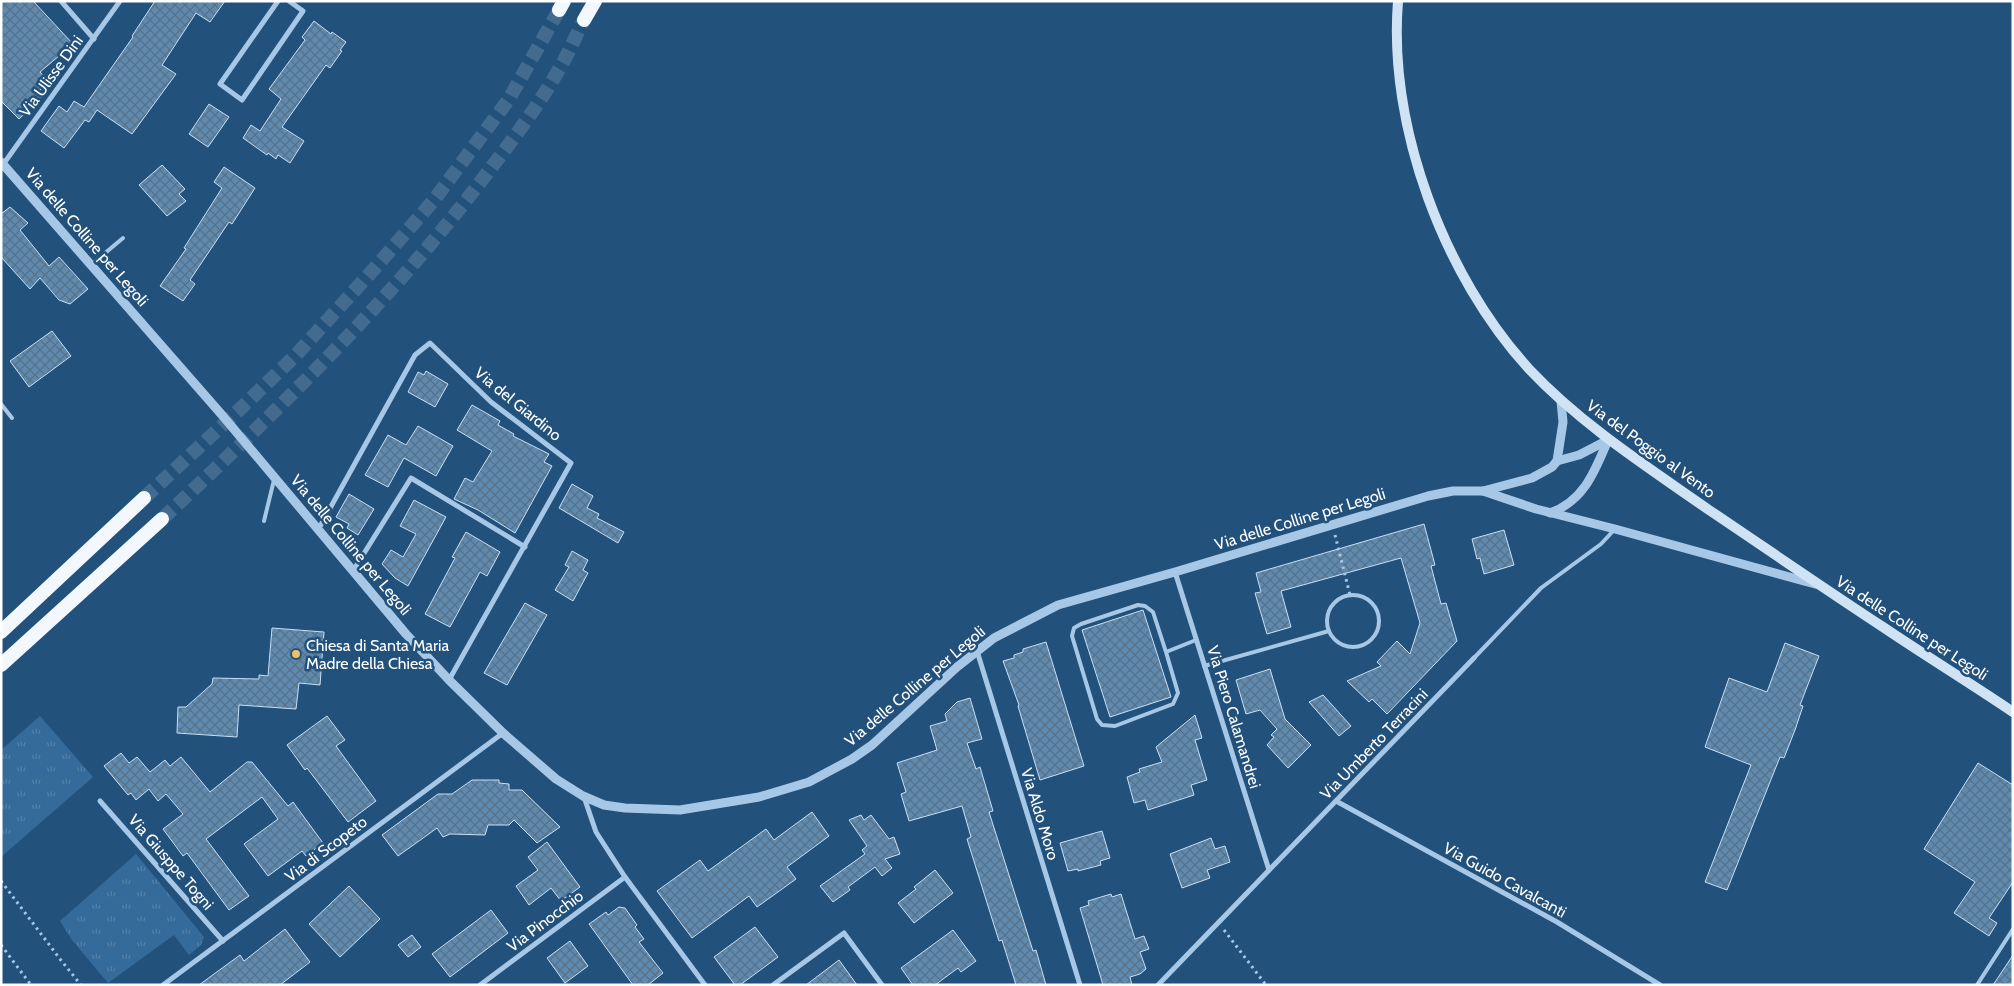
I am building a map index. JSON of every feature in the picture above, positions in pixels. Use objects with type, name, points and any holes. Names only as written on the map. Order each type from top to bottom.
[{"type":"highway","points":[[584,20],[595,1]]},
{"type":"highway","points":[[1,632],[144,498]]},
{"type":"highway","points":[[1,664],[162,519]]},
{"type":"main road","name":"Via del Poggio al Vento","points":[[1398,1],[1398,56],[1405,110],[1417,160],[1433,209],[1464,276],[1492,322],[1528,368],[1561,401],[1608,440],[1819,585]]},
{"type":"main road","name":"Via delle Colline per Legoli","points":[[1819,585],[2013,712]]},
{"type":"street","points":[[61,1],[94,39]]},
{"type":"street","name":"Via Ulisse Dini","points":[[2,165],[120,1]]},
{"type":"street","points":[[278,1],[220,84],[242,100],[303,11],[289,1]]},
{"type":"street","name":"Via delle Colline per Legoli","points":[[2,165],[275,478],[352,571],[449,680],[503,733],[556,779],[583,796],[604,804],[625,808],[680,810],[759,797],[801,785],[832,770],[872,744],[977,651],[1010,628],[1058,605],[1428,496],[1453,491],[1483,492]]},
{"type":"street","name":"Via del Giardino","points":[[318,530],[414,354],[430,343],[491,402],[571,463],[449,680]]},
{"type":"street","points":[[1483,492],[1532,478],[1552,467],[1557,461],[1563,422],[1561,401]]},
{"type":"street","points":[[1557,461],[1579,455],[1608,440]]},
{"type":"street","points":[[1550,513],[1565,506],[1582,491],[1594,472],[1608,440]]},
{"type":"street","points":[[352,571],[411,478],[524,547]]},
{"type":"street","points":[[1483,492],[1550,513],[1819,585]]},
{"type":"street","name":"Via Piero Calamandrei","points":[[1175,572],[1269,870]]},
{"type":"street","name":"Via Aldo Moro","points":[[977,651],[1080,985]]},
{"type":"street","name":"Via Umberto Terracini","points":[[1158,985],[1474,658]]},
{"type":"street","name":"Via di Scopeto","points":[[163,985],[503,733]]},
{"type":"street","points":[[583,796],[596,832],[625,877],[705,985]]},
{"type":"street","name":"Via Giusppe Togni","points":[[100,801],[223,941]]},
{"type":"street","name":"Via Guido Cavalcanti","points":[[1336,801],[1557,922],[1660,985]]},
{"type":"street","name":"Via Pinocchio","points":[[480,985],[625,877]]},
{"type":"street","points":[[774,985],[844,933],[882,985]]},
{"type":"lane","points":[[91,265],[123,238]]},
{"type":"lane","points":[[1,404],[12,418]]},
{"type":"lane","points":[[264,522],[275,478]]},
{"type":"lane","name":"Via Umberto Terracini","points":[[1474,658],[1541,588],[1601,544],[1615,529]]},
{"type":"lane","points":[[1350,595],[1366,599],[1372,604],[1379,618],[1375,634],[1363,645],[1347,646],[1334,638],[1329,631],[1328,615],[1331,608],[1336,602],[1350,595]]},
{"type":"lane","points":[[1138,605],[1145,606],[1153,612],[1166,652],[1178,693],[1173,704],[1115,726],[1102,725],[1097,719],[1072,636],[1074,628],[1138,605]]},
{"type":"lane","points":[[1204,666],[1329,631]]},
{"type":"lane","points":[[1166,652],[1196,640]]},
{"type":"lane","points":[[1977,985],[2013,929]]},
{"type":"path","points":[[1332,525],[1350,595]]},
{"type":"path","points":[[1,881],[81,985]]},
{"type":"path","points":[[1219,922],[1266,985]]},
{"type":"path","points":[[1,945],[31,985]]},
{"type":"green space","points":[[40,716],[93,777],[1,857],[1,750]]},
{"type":"green space","points":[[136,854],[204,937],[201,945],[189,955],[174,935],[108,983],[72,940],[60,921]]},
{"type":"building","points":[[1,1],[33,1],[73,44],[40,72],[49,82],[39,91],[44,95],[19,119],[1,101]]},
{"type":"building","points":[[155,1],[225,1],[210,22],[196,13],[162,65],[176,74],[132,134],[97,110],[89,122],[85,120],[64,148],[41,131],[59,106],[67,112],[74,101],[84,107],[133,37]]},
{"type":"building","points":[[314,21],[331,34],[332,32],[346,42],[330,68],[326,65],[282,127],[304,141],[290,163],[278,155],[276,159],[268,153],[267,155],[243,138],[251,125],[260,131],[281,99],[269,89],[305,40],[302,37]]},
{"type":"building","points":[[209,104],[229,117],[208,147],[189,134]]},
{"type":"building","points":[[162,165],[185,189],[179,194],[186,201],[167,216],[139,185]]},
{"type":"building","points":[[224,167],[255,188],[232,224],[229,222],[190,280],[195,284],[183,301],[160,286],[186,249],[184,248],[222,188],[214,182]]},
{"type":"building","points":[[10,207],[28,223],[20,230],[49,266],[59,257],[88,289],[70,304],[59,300],[40,278],[30,289],[1,257],[1,214]]},
{"type":"building","points":[[52,331],[71,356],[29,387],[10,361]]},
{"type":"building","points":[[426,371],[448,384],[435,407],[408,392],[418,372],[424,375]]},
{"type":"building","points":[[472,405],[500,421],[498,425],[514,434],[513,436],[549,454],[544,462],[552,466],[515,533],[478,510],[454,499],[465,478],[473,482],[492,451],[457,430]]},
{"type":"building","points":[[418,426],[453,446],[436,476],[404,458],[388,487],[365,475],[388,435],[406,445]]},
{"type":"building","points":[[572,484],[593,496],[587,508],[599,514],[597,518],[624,532],[618,543],[559,508]]},
{"type":"building","points":[[349,494],[374,509],[358,535],[347,528],[349,524],[336,517]]},
{"type":"building","points":[[414,500],[446,517],[408,586],[395,578],[382,564],[391,550],[403,557],[416,534],[400,526]]},
{"type":"building","points":[[1424,524],[1435,565],[1431,566],[1441,604],[1446,603],[1457,641],[1387,714],[1372,699],[1369,702],[1347,681],[1381,666],[1377,662],[1397,641],[1410,654],[1420,623],[1401,558],[1281,591],[1291,627],[1267,634],[1255,593],[1261,592],[1256,573]]},
{"type":"building","points":[[1504,530],[1514,565],[1484,574],[1480,558],[1477,559],[1472,539]]},
{"type":"building","points":[[466,532],[500,552],[487,576],[480,572],[450,627],[425,614],[455,558],[452,557]]},
{"type":"building","points":[[572,551],[588,560],[583,570],[588,573],[573,601],[555,590],[569,567],[565,565]]},
{"type":"building","points":[[525,603],[547,615],[507,685],[484,673]]},
{"type":"building","points":[[1143,610],[1171,697],[1110,717],[1082,630]]},
{"type":"building","points":[[272,628],[324,632],[320,685],[299,683],[296,709],[239,705],[237,737],[177,733],[178,707],[186,707],[212,684],[213,678],[259,679],[259,675],[268,676]]},
{"type":"building","points":[[1046,642],[1084,766],[1040,780],[1019,705],[1003,661],[1014,658],[1014,655],[1023,652],[1023,649]]},
{"type":"building","points":[[1785,643],[1819,656],[1800,705],[1803,706],[1784,758],[1780,757],[1727,890],[1705,882],[1751,765],[1705,747],[1729,678],[1767,692]]},
{"type":"building","points":[[1270,669],[1285,719],[1311,745],[1288,768],[1267,745],[1274,737],[1271,735],[1277,729],[1260,710],[1246,714],[1236,680]]},
{"type":"building","points":[[1323,695],[1351,726],[1339,736],[1309,702]]},
{"type":"building","points":[[970,698],[982,739],[967,743],[976,769],[980,767],[993,811],[989,812],[1033,951],[1036,950],[1046,985],[1016,985],[1002,940],[999,941],[967,839],[971,837],[962,806],[909,821],[901,794],[906,792],[897,763],[937,750],[930,726],[947,721],[945,714],[957,702]]},
{"type":"building","points":[[1195,715],[1202,738],[1195,740],[1207,780],[1191,785],[1194,795],[1148,810],[1145,800],[1134,803],[1127,777],[1140,772],[1139,769],[1162,762],[1156,747]]},
{"type":"building","points":[[327,716],[345,740],[336,746],[376,801],[348,822],[287,745]]},
{"type":"building","points":[[121,753],[129,763],[137,757],[150,772],[165,760],[170,766],[181,757],[210,792],[247,762],[252,762],[288,806],[293,802],[323,843],[306,856],[302,851],[268,876],[244,844],[278,819],[262,797],[206,839],[249,896],[229,910],[187,853],[183,856],[163,829],[183,814],[166,794],[158,801],[149,789],[136,800],[131,793],[128,795],[104,766]]},
{"type":"building","points":[[1978,763],[2013,785],[2013,882],[1989,918],[1997,923],[1989,936],[1954,913],[1975,882],[1924,849]]},
{"type":"building","points":[[472,780],[499,780],[499,783],[509,784],[509,790],[522,790],[560,827],[537,843],[514,820],[509,825],[488,825],[485,835],[450,834],[443,837],[437,828],[398,856],[382,835],[438,794],[452,794]]},
{"type":"building","points":[[812,812],[829,836],[787,867],[796,879],[757,907],[749,896],[692,938],[657,891],[700,860],[708,871],[766,829],[774,840]]},
{"type":"building","points":[[861,815],[864,820],[871,815],[889,839],[894,837],[900,854],[885,859],[892,868],[882,876],[875,867],[848,887],[850,890],[833,902],[820,886],[865,854],[862,850],[867,846],[849,820]]},
{"type":"building","points":[[1102,831],[1110,858],[1100,861],[1101,865],[1078,871],[1078,869],[1068,871],[1060,843]]},
{"type":"building","points":[[1211,838],[1215,849],[1225,846],[1230,862],[1207,870],[1210,878],[1182,888],[1170,854]]},
{"type":"building","points":[[547,842],[580,887],[561,901],[551,888],[529,905],[516,886],[538,870],[528,857]]},
{"type":"building","points":[[935,870],[953,893],[914,923],[898,903],[916,889],[914,887]]},
{"type":"building","points":[[349,886],[380,919],[340,957],[309,924]]},
{"type":"building","points":[[1111,894],[1112,897],[1121,894],[1135,939],[1144,936],[1149,949],[1140,952],[1146,969],[1140,974],[1130,977],[1132,985],[1103,985],[1080,908],[1089,905],[1088,901]]},
{"type":"building","points":[[619,907],[625,908],[637,925],[635,927],[644,939],[639,942],[663,973],[648,985],[633,985],[589,924],[606,912],[608,915]]},
{"type":"building","points":[[491,910],[508,933],[450,977],[432,954]]},
{"type":"building","points":[[755,927],[778,957],[740,985],[735,985],[714,957]]},
{"type":"building","points":[[285,929],[310,962],[280,985],[199,985],[240,955],[244,961]]},
{"type":"building","points":[[953,930],[976,961],[961,972],[958,968],[935,985],[913,985],[901,968]]},
{"type":"building","points":[[412,935],[421,947],[408,957],[398,945]]},
{"type":"building","points":[[570,941],[588,966],[565,983],[547,958]]},
{"type":"building","points":[[2013,955],[2013,985],[1993,985]]},
{"type":"building","points":[[839,960],[857,985],[806,985]]},
{"type":"tunnel","points":[[144,498],[296,355],[434,200],[509,99],[559,10]]},
{"type":"tunnel","points":[[162,519],[285,401],[402,277],[475,189],[518,132],[562,65],[584,20]]},
{"type":"place","name":"Chiesa di Santa Maria Madre della Chiesa","points":[[296,654]]}]
